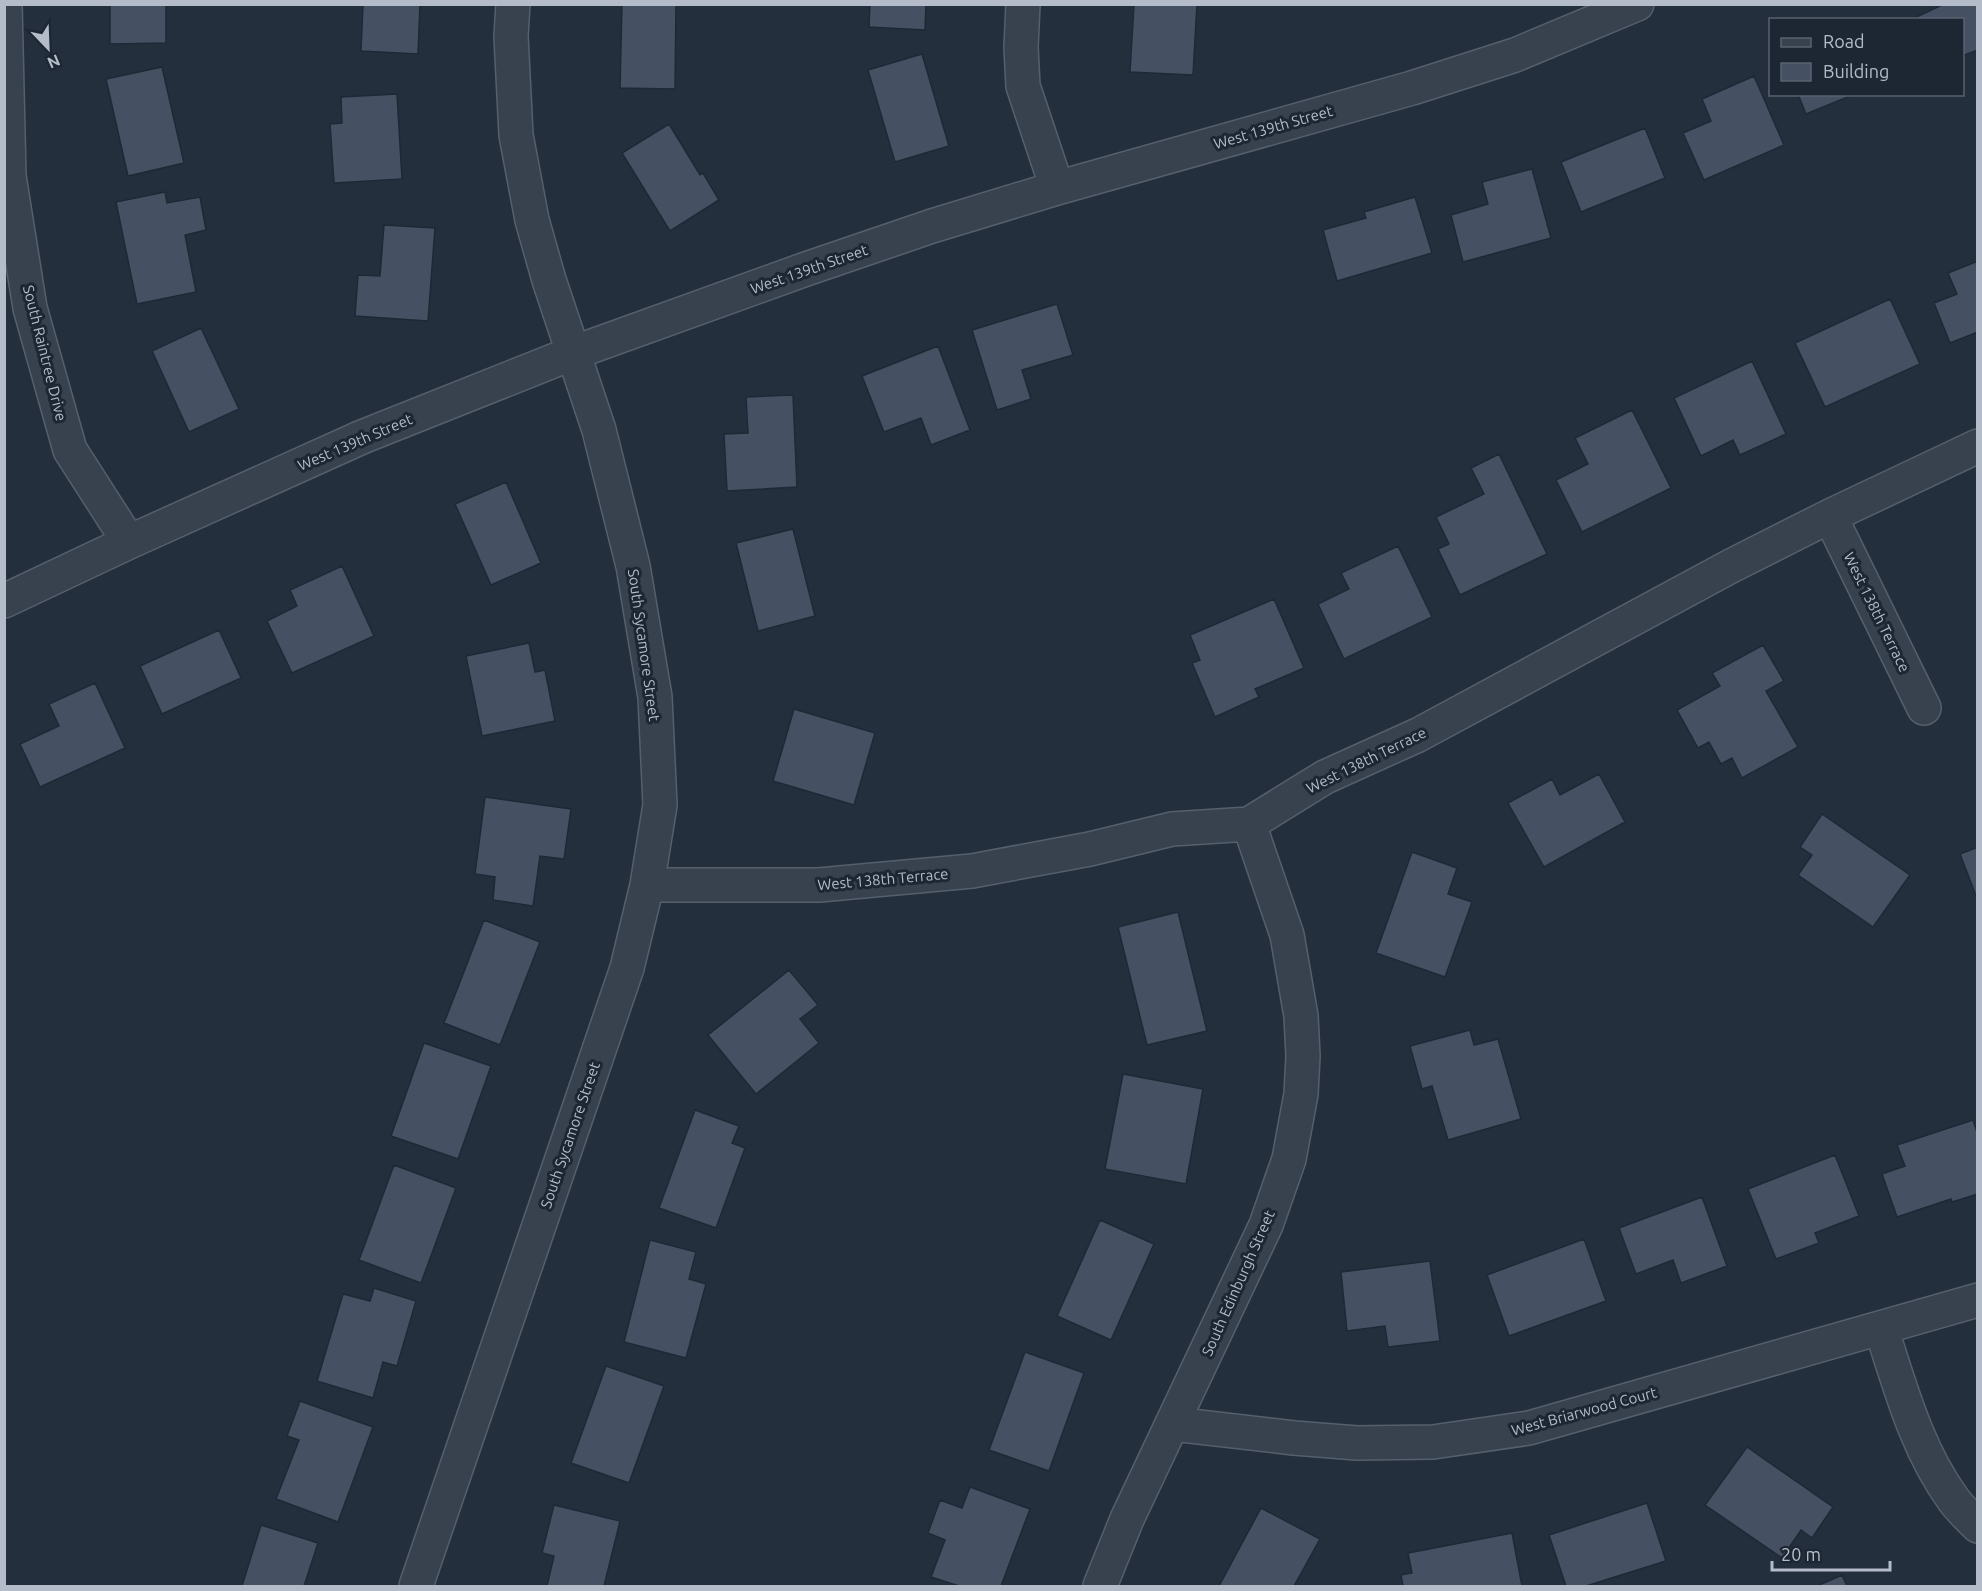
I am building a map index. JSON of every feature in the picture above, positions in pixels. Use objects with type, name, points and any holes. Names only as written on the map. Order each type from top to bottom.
[{"type":"street","name":"South Raintree Drive","points":[[5,4],[5,104],[9,176],[30,308],[70,450],[129,542]]},
{"type":"street","name":"South Sycamore Street","points":[[416,1587],[627,968],[647,885],[660,805],[655,697],[633,566],[599,430],[549,280],[532,220],[516,135],[511,36],[513,4]]},
{"type":"street","points":[[1023,4],[1021,47],[1023,86],[1058,188]]},
{"type":"street","name":"West 139th Street","points":[[4,600],[362,437],[573,353],[806,268],[944,223],[1058,188],[1412,88],[1515,55],[1637,4]]},
{"type":"street","name":"West 138th Terrace","points":[[647,885],[819,885],[972,871],[1090,849],[1172,829],[1249,824],[1324,777],[1418,735],[1721,571],[1977,446]]},
{"type":"street","name":"West 138th Terrace","points":[[1830,516],[1924,708]]},
{"type":"street","name":"South Edinburgh Street","points":[[1100,1587],[1127,1519],[1266,1226],[1289,1159],[1301,1094],[1303,1056],[1301,1016],[1287,935],[1249,824]]},
{"type":"street","name":"West Briarwood Court","points":[[1173,1424],[1357,1443],[1433,1442],[1529,1428],[1977,1300]]},
{"type":"street","points":[[1881,1328],[1912,1422],[1931,1462],[1953,1499],[1977,1526]]},
{"type":"building","points":[[110,4],[166,4],[166,43],[110,44]]},
{"type":"building","points":[[363,4],[420,4],[418,54],[361,51]]},
{"type":"building","points":[[622,4],[676,4],[675,89],[620,88]]},
{"type":"building","points":[[870,4],[926,4],[925,30],[869,27]]},
{"type":"building","points":[[1134,4],[1197,4],[1193,75],[1130,72]]},
{"type":"building","points":[[1944,4],[1978,4],[1978,50],[1964,55],[1964,18],[1914,18]]},
{"type":"building","points":[[922,54],[949,146],[895,162],[868,70]]},
{"type":"building","points":[[162,67],[184,163],[128,176],[106,79]]},
{"type":"building","points":[[1754,76],[1784,145],[1704,180],[1683,133],[1711,121],[1702,99]]},
{"type":"building","points":[[397,94],[402,179],[334,183],[330,124],[342,123],[341,97]]},
{"type":"building","points":[[1799,96],[1850,96],[1806,114]]},
{"type":"building","points":[[669,124],[700,175],[703,173],[719,200],[670,231],[622,153]]},
{"type":"building","points":[[1645,128],[1665,178],[1581,212],[1561,162]]},
{"type":"building","points":[[1532,169],[1551,238],[1463,262],[1451,215],[1488,204],[1482,182]]},
{"type":"building","points":[[165,192],[167,203],[200,197],[206,230],[185,235],[196,292],[137,304],[116,202]]},
{"type":"building","points":[[1415,197],[1432,253],[1337,281],[1323,230],[1366,218],[1364,212]]},
{"type":"building","points":[[384,225],[435,228],[428,321],[355,316],[358,275],[380,276]]},
{"type":"building","points":[[1978,261],[1978,332],[1950,343],[1934,303],[1957,294],[1948,273]]},
{"type":"building","points":[[1890,299],[1920,364],[1825,407],[1795,343]]},
{"type":"building","points":[[1057,304],[1073,355],[1022,370],[1031,399],[997,410],[972,330]]},
{"type":"building","points":[[201,328],[239,409],[189,432],[152,351]]},
{"type":"building","points":[[938,346],[970,430],[931,445],[921,418],[884,432],[862,376]]},
{"type":"building","points":[[1752,361],[1786,434],[1740,455],[1733,440],[1701,456],[1674,398]]},
{"type":"building","points":[[793,395],[797,487],[727,491],[724,434],[748,433],[746,397]]},
{"type":"building","points":[[1632,410],[1671,488],[1582,532],[1556,480],[1588,464],[1575,438]]},
{"type":"building","points":[[1499,454],[1547,554],[1460,595],[1438,549],[1449,544],[1436,517],[1484,494],[1471,468]]},
{"type":"building","points":[[506,482],[541,563],[491,585],[455,504]]},
{"type":"building","points":[[793,529],[815,616],[758,631],[736,543]]},
{"type":"building","points":[[1398,546],[1432,617],[1344,659],[1318,604],[1349,589],[1341,573]]},
{"type":"building","points":[[342,566],[374,636],[292,673],[267,621],[297,606],[290,590]]},
{"type":"building","points":[[1274,599],[1304,668],[1255,689],[1259,697],[1215,717],[1192,663],[1200,660],[1190,635]]},
{"type":"building","points":[[219,630],[241,678],[162,714],[140,666]]},
{"type":"building","points":[[529,643],[535,672],[545,670],[555,721],[482,736],[466,656]]},
{"type":"building","points":[[1763,645],[1784,681],[1766,691],[1798,747],[1742,778],[1732,758],[1721,764],[1709,742],[1698,748],[1677,710],[1720,686],[1712,673]]},
{"type":"building","points":[[95,683],[125,748],[40,787],[20,744],[59,726],[49,704]]},
{"type":"building","points":[[794,709],[875,733],[854,805],[773,781]]},
{"type":"building","points":[[1599,774],[1625,822],[1544,867],[1508,803],[1552,779],[1560,795]]},
{"type":"building","points":[[485,797],[571,809],[564,859],[540,856],[533,906],[493,900],[495,877],[475,874]]},
{"type":"building","points":[[1822,814],[1910,875],[1873,927],[1798,875],[1812,855],[1800,847]]},
{"type":"building","points":[[1978,847],[1978,901],[1960,854]]},
{"type":"building","points":[[1412,852],[1457,868],[1448,894],[1472,902],[1445,977],[1376,953]]},
{"type":"building","points":[[1178,912],[1207,1031],[1147,1045],[1118,927]]},
{"type":"building","points":[[484,920],[540,942],[500,1045],[444,1023]]},
{"type":"building","points":[[789,970],[818,1005],[800,1019],[819,1043],[756,1094],[708,1035]]},
{"type":"building","points":[[1470,1030],[1474,1045],[1498,1039],[1521,1119],[1448,1140],[1432,1086],[1422,1089],[1410,1046]]},
{"type":"building","points":[[424,1043],[491,1066],[458,1159],[391,1136]]},
{"type":"building","points":[[1123,1074],[1203,1089],[1186,1184],[1105,1169]]},
{"type":"building","points":[[695,1110],[739,1126],[732,1143],[745,1148],[716,1228],[659,1208]]},
{"type":"building","points":[[1973,1120],[1978,1135],[1978,1194],[1952,1202],[1951,1199],[1897,1217],[1882,1174],[1905,1166],[1897,1145]]},
{"type":"building","points":[[1835,1155],[1859,1216],[1815,1233],[1819,1243],[1776,1259],[1748,1189]]},
{"type":"building","points":[[394,1165],[456,1188],[421,1283],[359,1260]]},
{"type":"building","points":[[1702,1197],[1727,1266],[1681,1283],[1673,1260],[1636,1274],[1619,1228]]},
{"type":"building","points":[[1100,1220],[1154,1244],[1111,1340],[1057,1316]]},
{"type":"building","points":[[1584,1239],[1606,1301],[1509,1336],[1487,1275]]},
{"type":"building","points":[[650,1240],[696,1252],[689,1279],[706,1284],[686,1358],[624,1342]]},
{"type":"building","points":[[1430,1261],[1440,1341],[1388,1347],[1385,1326],[1347,1331],[1341,1272]]},
{"type":"building","points":[[374,1288],[416,1301],[397,1366],[383,1362],[373,1398],[317,1381],[343,1294],[370,1301]]},
{"type":"building","points":[[1025,1352],[1084,1373],[1049,1471],[989,1450]]},
{"type":"building","points":[[606,1366],[664,1386],[629,1483],[571,1463]]},
{"type":"building","points":[[300,1401],[373,1427],[338,1522],[276,1499],[299,1440],[287,1436]]},
{"type":"building","points":[[1747,1447],[1833,1507],[1812,1538],[1801,1530],[1782,1558],[1705,1505]]},
{"type":"building","points":[[970,1487],[1030,1509],[1001,1586],[959,1586],[931,1577],[945,1540],[928,1533],[940,1500],[962,1508]]},
{"type":"building","points":[[1647,1503],[1666,1561],[1586,1586],[1566,1586],[1549,1535]]},
{"type":"building","points":[[554,1505],[620,1521],[604,1586],[547,1586],[554,1556],[542,1553]]},
{"type":"building","points":[[1261,1508],[1320,1539],[1294,1586],[1219,1586]]},
{"type":"building","points":[[261,1525],[318,1543],[304,1586],[242,1586]]},
{"type":"building","points":[[1512,1533],[1522,1586],[1403,1586],[1401,1575],[1412,1573],[1408,1553]]},
{"type":"building","points":[[1842,1575],[1847,1586],[1817,1586]]}]
